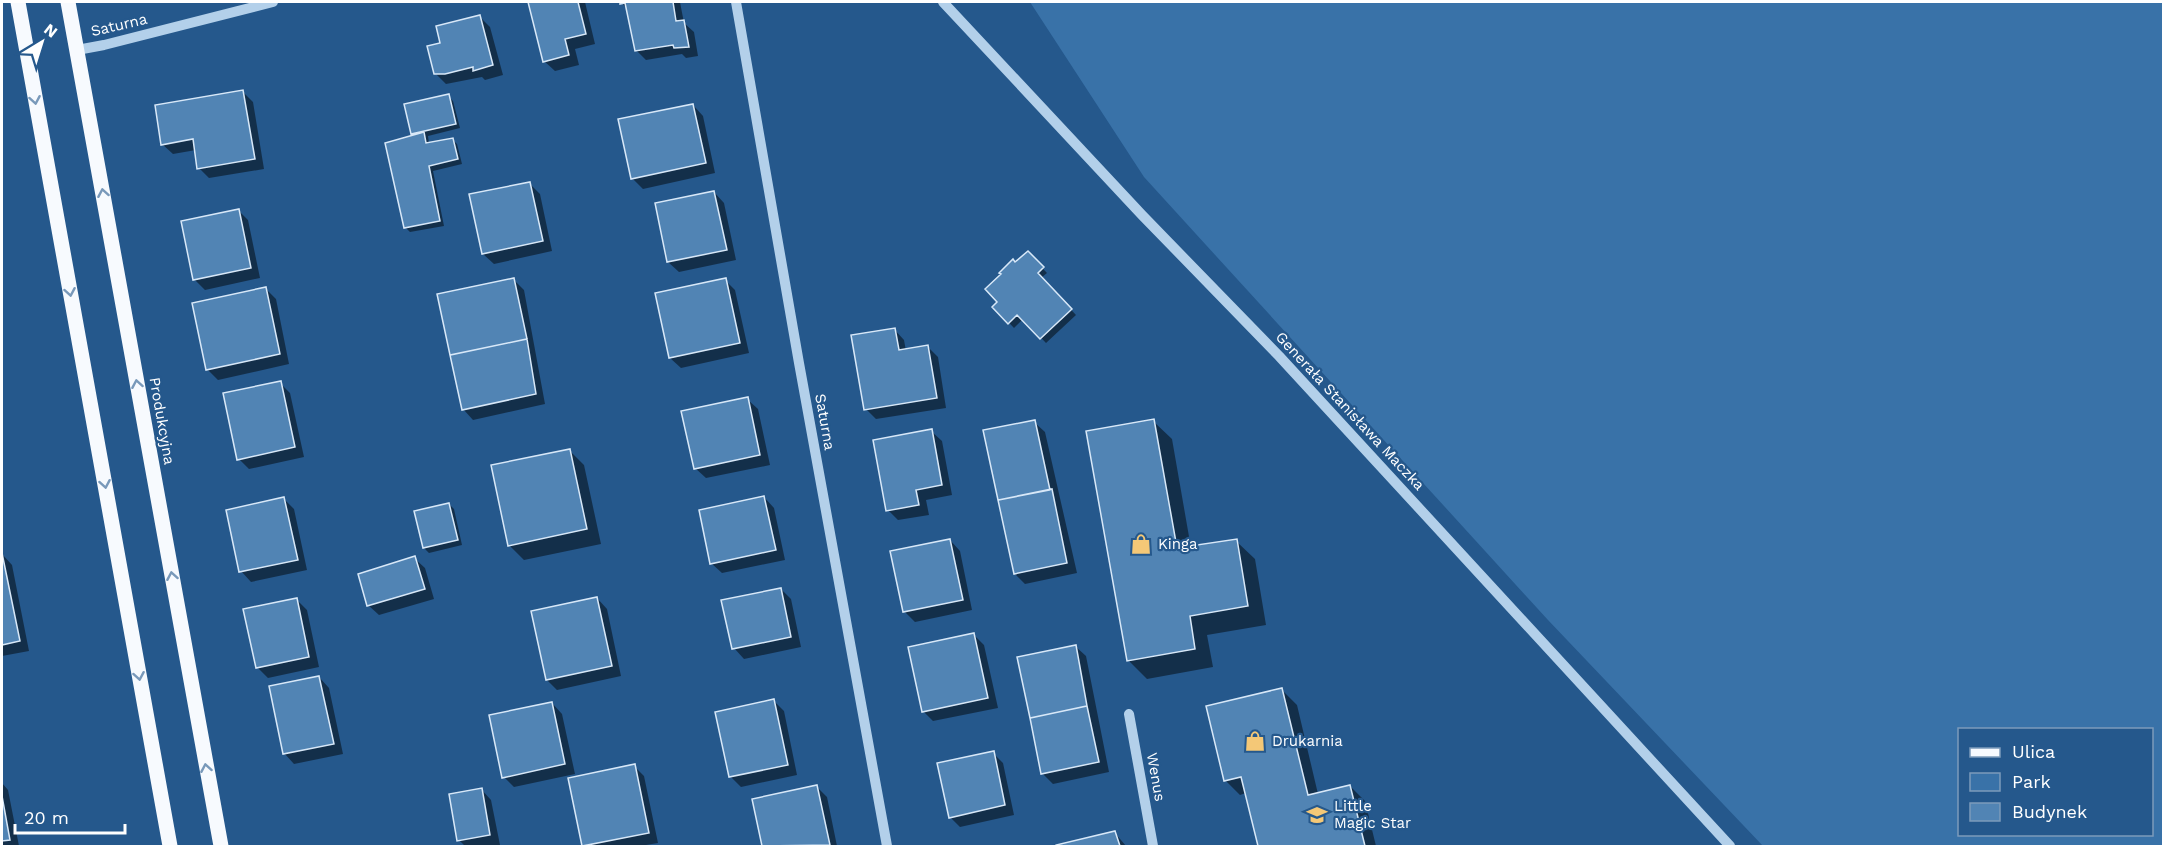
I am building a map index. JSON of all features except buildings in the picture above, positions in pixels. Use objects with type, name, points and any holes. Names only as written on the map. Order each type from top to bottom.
[{"type":"main road","points":[[18,2],[170,846]]},
{"type":"main road","name":"Produkcyjna","points":[[68,2],[221,846]]},
{"type":"street","name":"Saturna","points":[[77,50],[105,45],[273,2]]},
{"type":"street","name":"Saturna","points":[[736,2],[887,846]]},
{"type":"street","name":"Generała Stanisława Maczka","points":[[943,2],[1142,215],[1279,356],[1730,846]]},
{"type":"street","name":"Wenus","points":[[1128,714],[1153,846]]},
{"type":"green space","points":[[1030,2],[2163,2],[2163,846],[1763,846],[1548,620],[1144,177]]},
{"type":"place","name":"Kinga","points":[[1141,544]]},
{"type":"place","name":"Drukarnia","points":[[1255,741]]},
{"type":"place","name":"Little Magic Star","points":[[1317,815]]}]
